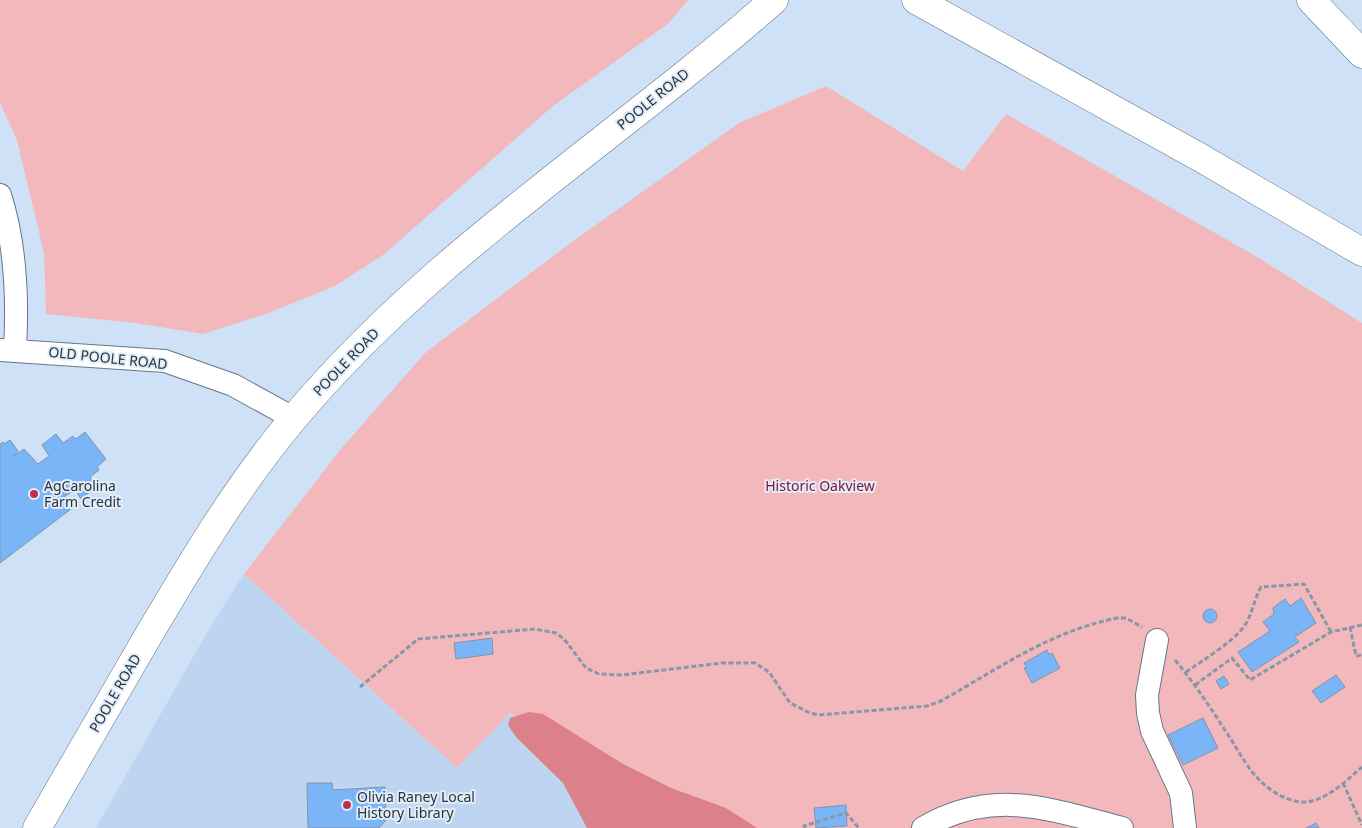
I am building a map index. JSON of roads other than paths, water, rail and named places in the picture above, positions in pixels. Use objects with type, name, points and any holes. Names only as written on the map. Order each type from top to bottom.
[{"type":"main road","name":"POOLE ROAD","points":[[37,828],[188,568],[220,518],[293,418],[362,345],[458,254],[676,81],[774,0]]},
{"type":"main road","points":[[916,0],[1184,148],[1362,252]]},
{"type":"main road","points":[[1311,0],[1362,54]]},
{"type":"street","points":[[0,195],[6,214],[14,263],[17,304],[7,350]]},
{"type":"street","name":"OLD POOLE ROAD","points":[[7,350],[165,361],[233,385],[293,418]]},
{"type":"street","points":[[1157,640],[1147,696],[1148,712],[1152,731],[1181,793],[1185,828]]},
{"type":"street","points":[[923,828],[943,816],[978,806],[1011,804],[1046,808],[1122,828]]},
{"type":"place","name":"AgCarolina Farm Credit","points":[[34,494]]},
{"type":"place","name":"Olivia Raney Local History Library","points":[[347,805]]},
{"type":"park label","name":"Historic Oakview","points":[[820,486]]}]
